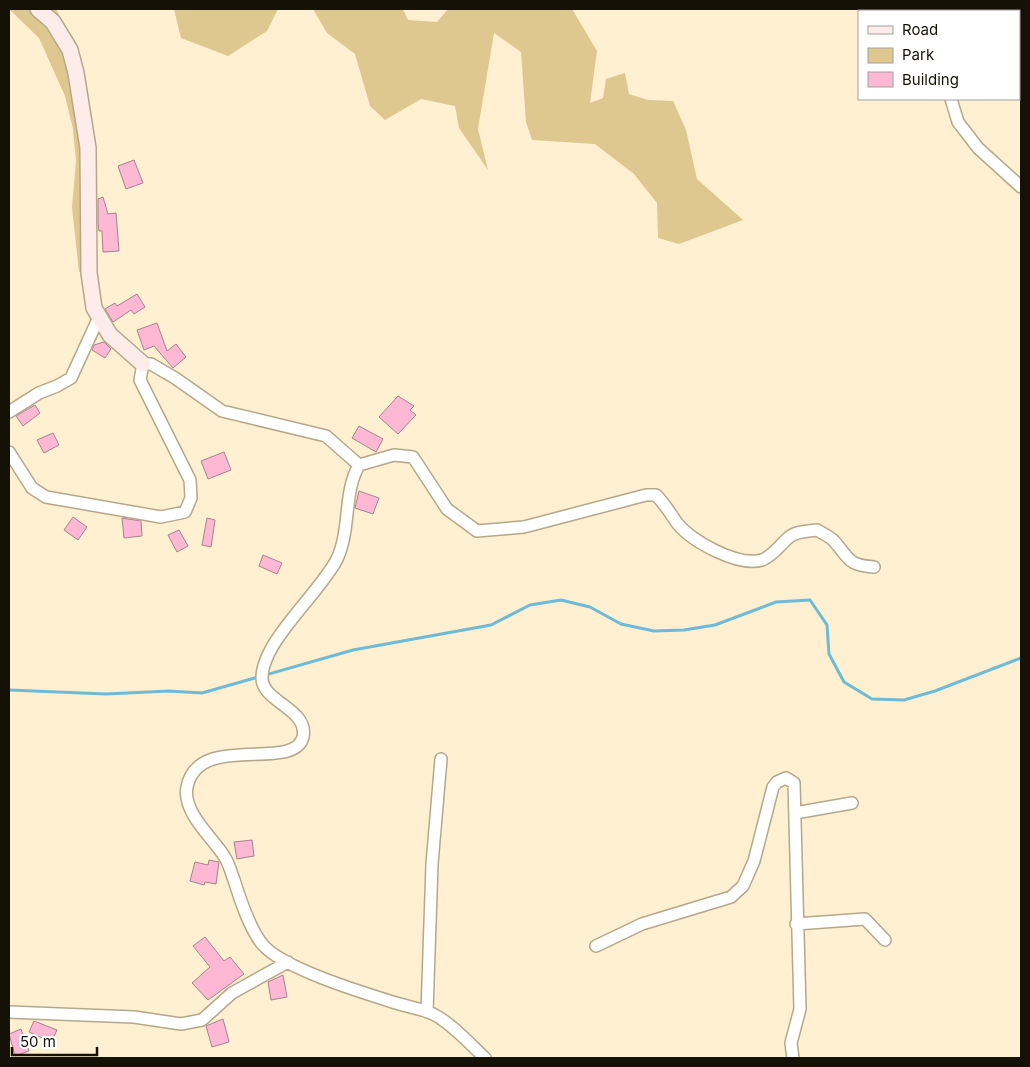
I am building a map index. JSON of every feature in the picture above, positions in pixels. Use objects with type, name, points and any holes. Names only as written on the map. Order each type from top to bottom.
[{"type":"street","points":[[38,9],[53,22],[70,50],[76,74],[88,148],[89,273],[94,308],[110,335],[143,364],[151,364],[175,378],[222,411],[326,436],[359,465]]},
{"type":"street","points":[[950,100],[958,122],[978,148],[1021,187]]},
{"type":"street","points":[[9,412],[39,393],[71,378],[99,317]]},
{"type":"street","points":[[9,452],[32,488],[46,497],[160,517],[185,512],[191,498],[190,480],[140,380],[143,364]]},
{"type":"street","points":[[485,1058],[434,1014],[370,994],[274,956],[262,944],[245,910],[226,858],[189,808],[187,788],[197,767],[215,758],[283,752],[297,747],[302,739],[304,729],[296,716],[268,692],[262,679],[266,655],[336,560],[345,538],[353,476],[359,465],[394,455],[413,457],[446,508],[477,531],[524,527],[646,495],[656,495],[666,504],[678,524],[692,536],[718,552],[738,559],[762,560],[778,549],[789,536],[817,530],[833,540],[847,560],[856,566],[874,567]]},
{"type":"street","points":[[427,1012],[432,864],[441,759]]},
{"type":"street","points":[[596,946],[642,924],[731,897],[743,886],[754,861],[773,787],[777,782],[786,778],[794,783],[796,924],[800,1009],[791,1043],[793,1058]]},
{"type":"street","points":[[795,813],[852,803]]},
{"type":"street","points":[[796,924],[865,919],[885,940]]},
{"type":"street","points":[[9,1012],[100,1014],[181,1024],[202,1020],[232,993],[288,962]]},
{"type":"green space","points":[[9,9],[56,9],[77,49],[95,140],[89,273],[79,272],[72,207],[76,161],[73,129],[65,96],[39,38]]},
{"type":"green space","points":[[174,9],[278,9],[267,31],[228,56],[181,38]]},
{"type":"green space","points":[[313,9],[403,9],[408,20],[437,22],[448,9],[572,9],[597,51],[590,103],[603,98],[606,79],[625,73],[629,94],[648,100],[673,101],[686,130],[697,179],[743,220],[679,244],[658,238],[657,203],[634,174],[595,144],[532,140],[526,122],[521,52],[494,33],[478,129],[488,170],[459,128],[455,106],[421,99],[385,120],[370,106],[355,54],[327,33]]},
{"type":"building","points":[[134,160],[143,183],[126,189],[118,166]]},
{"type":"building","points":[[103,197],[108,214],[116,213],[119,251],[103,252],[102,231],[99,231],[98,224],[98,199]]},
{"type":"building","points":[[137,294],[145,307],[134,314],[131,310],[113,322],[105,309],[115,303],[117,306]]},
{"type":"building","points":[[157,323],[167,351],[176,344],[186,357],[173,368],[154,346],[144,350],[137,330]]},
{"type":"building","points":[[104,342],[111,349],[105,358],[92,350],[94,345]]},
{"type":"building","points":[[398,396],[414,406],[410,410],[416,415],[398,434],[379,417]]},
{"type":"building","points":[[35,405],[40,413],[23,426],[16,416]]},
{"type":"building","points":[[359,426],[383,439],[376,452],[352,438]]},
{"type":"building","points":[[53,433],[59,445],[44,453],[37,440]]},
{"type":"building","points":[[224,452],[231,470],[208,479],[201,461]]},
{"type":"building","points":[[359,491],[379,498],[373,514],[355,508]]},
{"type":"building","points":[[73,517],[87,527],[78,540],[64,530]]},
{"type":"building","points":[[122,518],[141,521],[142,536],[124,538]]},
{"type":"building","points":[[207,518],[215,520],[211,547],[202,545]]},
{"type":"building","points":[[179,530],[188,546],[177,552],[168,535]]},
{"type":"building","points":[[263,555],[282,563],[277,574],[259,566]]},
{"type":"building","points":[[252,840],[254,856],[237,859],[234,842]]},
{"type":"building","points":[[209,860],[219,862],[216,884],[205,882],[204,885],[190,881],[195,862],[208,865]]},
{"type":"building","points":[[205,937],[224,961],[230,957],[244,974],[208,1000],[192,983],[210,967],[193,946]]},
{"type":"building","points":[[283,975],[287,997],[271,1000],[268,982]]},
{"type":"building","points":[[223,1019],[229,1042],[212,1047],[206,1026]]},
{"type":"building","points":[[34,1021],[57,1030],[51,1042],[29,1032]]},
{"type":"building","points":[[21,1029],[29,1051],[15,1056],[9,1034]]},
{"type":"waterway","points":[[9,690],[106,694],[169,691],[202,693],[353,650],[491,625],[530,605],[561,600],[590,607],[621,624],[654,631],[684,630],[715,625],[776,602],[810,600],[827,625],[829,654],[844,682],[872,699],[904,700],[935,691],[1021,658]]}]
